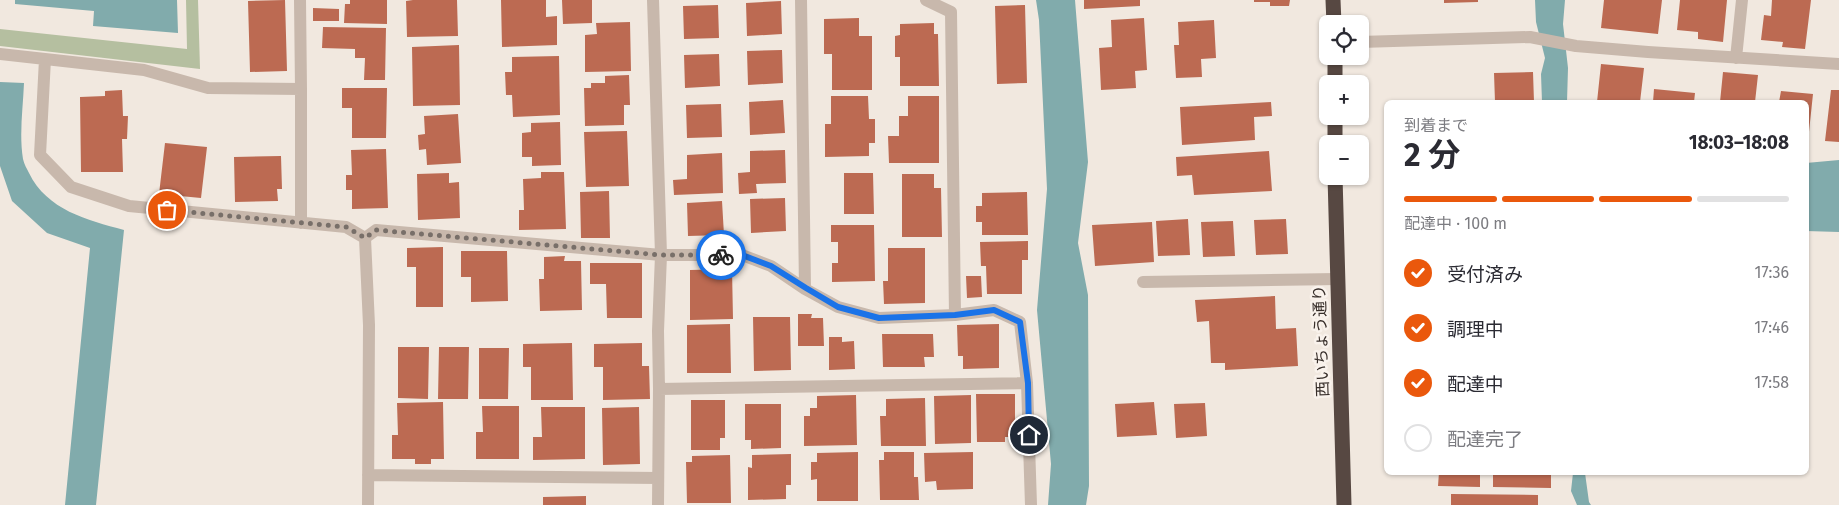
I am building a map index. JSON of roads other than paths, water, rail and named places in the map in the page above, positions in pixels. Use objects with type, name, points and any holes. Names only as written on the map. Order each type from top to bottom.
[{"type":"highway","points":[[1333,0],[1334,15]]},
{"type":"highway","name":"西いちょう通り","points":[[1335,185],[1344,505]]},
{"type":"street","points":[[300,0],[301,222]]},
{"type":"street","points":[[654,0],[661,255],[658,331],[658,505]]},
{"type":"street","points":[[801,0],[806,288]]},
{"type":"street","points":[[926,0],[950,6],[955,315]]},
{"type":"street","points":[[1736,58],[1742,0]]},
{"type":"street","points":[[1369,42],[1530,37],[1576,46],[1839,64]]},
{"type":"street","points":[[0,54],[144,70],[208,88],[301,89]]},
{"type":"street","points":[[45,59],[40,155],[71,187],[129,206],[346,227],[365,238]]},
{"type":"street","points":[[365,238],[376,230],[661,255],[742,255],[771,266],[838,307],[879,318],[955,315],[994,310],[1020,322],[1028,383],[1031,505]]},
{"type":"street","points":[[365,238],[368,325],[368,505]]},
{"type":"street","points":[[1143,282],[1337,279]]},
{"type":"street","points":[[659,389],[1028,383]]},
{"type":"street","points":[[368,475],[658,478]]},
{"type":"water","points":[[15,0],[177,0],[178,33],[93,26],[94,11],[15,4]]},
{"type":"water","points":[[1036,0],[1075,0],[1088,162],[1078,243],[1088,295],[1089,486],[1086,505],[1048,505],[1051,464],[1037,310],[1047,189],[1039,20]]},
{"type":"water","points":[[1535,0],[1565,0],[1563,24],[1568,68],[1567,100],[1542,100],[1541,74],[1545,58],[1536,22]]},
{"type":"water","points":[[0,82],[24,83],[21,131],[23,159],[27,170],[37,186],[57,205],[69,212],[124,230],[96,505],[65,505],[90,248],[47,233],[12,201],[0,166]]},
{"type":"water","points":[[1839,160],[1839,232],[1809,231],[1809,163]]},
{"type":"water","points":[[1573,475],[1585,475],[1591,505],[1577,505],[1571,491]]}]
